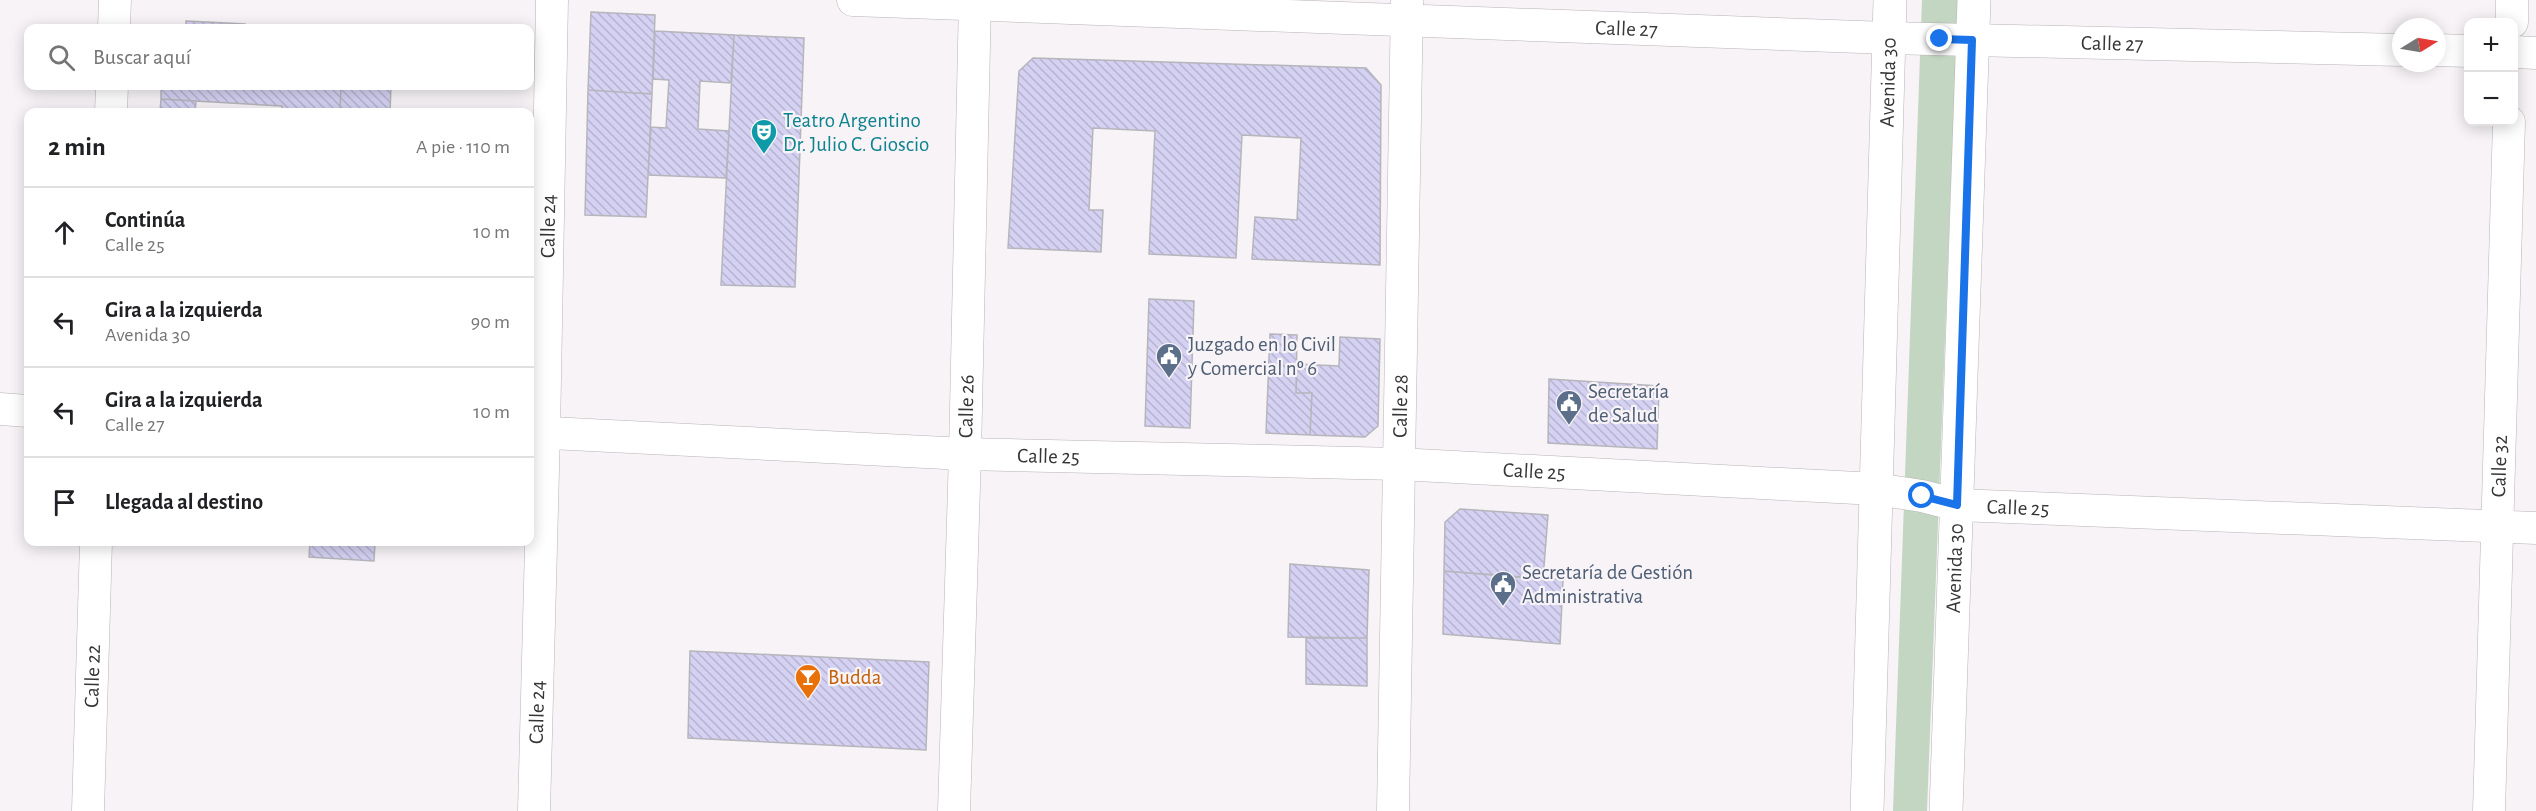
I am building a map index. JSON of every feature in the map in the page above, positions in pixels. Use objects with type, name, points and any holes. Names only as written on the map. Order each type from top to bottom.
[{"type":"main road","name":"Avenida 30","points":[[1867,811],[1890,0]]},
{"type":"main road","name":"Avenida 30","points":[[1946,811],[1974,0]]},
{"type":"street","points":[[114,24],[115,0]]},
{"type":"street","name":"Calle 24","points":[[534,811],[537,433],[552,0]]},
{"type":"street","name":"Calle 27","points":[[853,0],[1407,11],[1888,38],[2392,50]]},
{"type":"street","points":[[2512,0],[2512,18]]},
{"type":"street","name":"Calle 26","points":[[954,811],[975,2]]},
{"type":"street","name":"Calle 28","points":[[1393,811],[1407,11]]},
{"type":"street","points":[[2446,51],[2464,51]]},
{"type":"street","points":[[2518,52],[2536,53]]},
{"type":"street","points":[[111,108],[112,90]]},
{"type":"street","name":"Calle 32","points":[[2489,811],[2509,126]]},
{"type":"street","points":[[0,409],[24,411]]},
{"type":"street","name":"Calle 25","points":[[537,433],[965,454],[1398,464],[1875,489],[1922,496],[1957,505],[2536,528]]},
{"type":"street","name":"Calle 22","points":[[87,811],[96,546]]},
{"type":"green space","points":[[1922,0],[1958,0],[1927,811],[1893,811]]},
{"type":"building","points":[[591,12],[655,15],[652,94],[588,90]]},
{"type":"building","points":[[186,21],[245,24],[186,24]]},
{"type":"building","points":[[655,31],[734,35],[731,83],[700,81],[698,129],[729,131],[726,178],[648,175],[651,127],[666,128],[669,80],[653,79]]},
{"type":"building","name":"Teatro Argentino Dr. Julio C. Gioscio","points":[[734,35],[804,38],[795,287],[721,285]]},
{"type":"building","points":[[1033,58],[1366,68],[1381,85],[1380,265],[1252,259],[1255,217],[1297,220],[1301,138],[1242,135],[1236,258],[1149,254],[1155,131],[1093,128],[1089,210],[1103,210],[1101,252],[1008,248],[1019,71]]},
{"type":"building","points":[[161,90],[341,90],[340,108],[282,108],[282,106],[161,99]]},
{"type":"building","points":[[341,90],[391,90],[390,108],[340,108]]},
{"type":"building","points":[[588,90],[652,94],[646,217],[585,215]]},
{"type":"building","points":[[161,99],[196,101],[195,108],[160,108]]},
{"type":"building","name":"Juzgado en lo Civil y Comercial nº 6","points":[[1149,299],[1194,301],[1190,428],[1145,426]]},
{"type":"building","points":[[1270,334],[1297,335],[1296,393],[1312,393],[1310,435],[1266,433]]},
{"type":"building","points":[[1340,337],[1380,339],[1378,426],[1365,437],[1310,435],[1312,393],[1296,393],[1297,364],[1339,366]]},
{"type":"building","points":[[1549,379],[1659,386],[1657,449],[1548,443]]},
{"type":"building","points":[[1460,509],[1548,515],[1543,579],[1444,571],[1445,522]]},
{"type":"building","points":[[310,546],[375,546],[374,561],[309,557]]},
{"type":"building","points":[[1290,564],[1369,570],[1367,638],[1288,637]]},
{"type":"building","name":"Secretaría de Gestión Administrativa","points":[[1444,571],[1563,580],[1560,644],[1443,634]]},
{"type":"building","points":[[1306,638],[1367,638],[1367,686],[1306,684]]},
{"type":"building","name":"Budda","points":[[690,651],[929,662],[926,750],[688,738]]},
{"type":"place","name":"Teatro Argentino Dr. Julio C. Gioscio","points":[[764,155]]},
{"type":"place","name":"Juzgado en lo Civil y Comercial nº 6","points":[[1169,379]]},
{"type":"place","name":"Secretaría de Salud","points":[[1569,426]]},
{"type":"place","name":"Secretaría de Gestión Administrativa","points":[[1503,607]]},
{"type":"place","name":"Budda","points":[[808,700]]},
{"type":"route","points":[[1922,496],[1957,505],[1972,40],[1940,39]]}]
